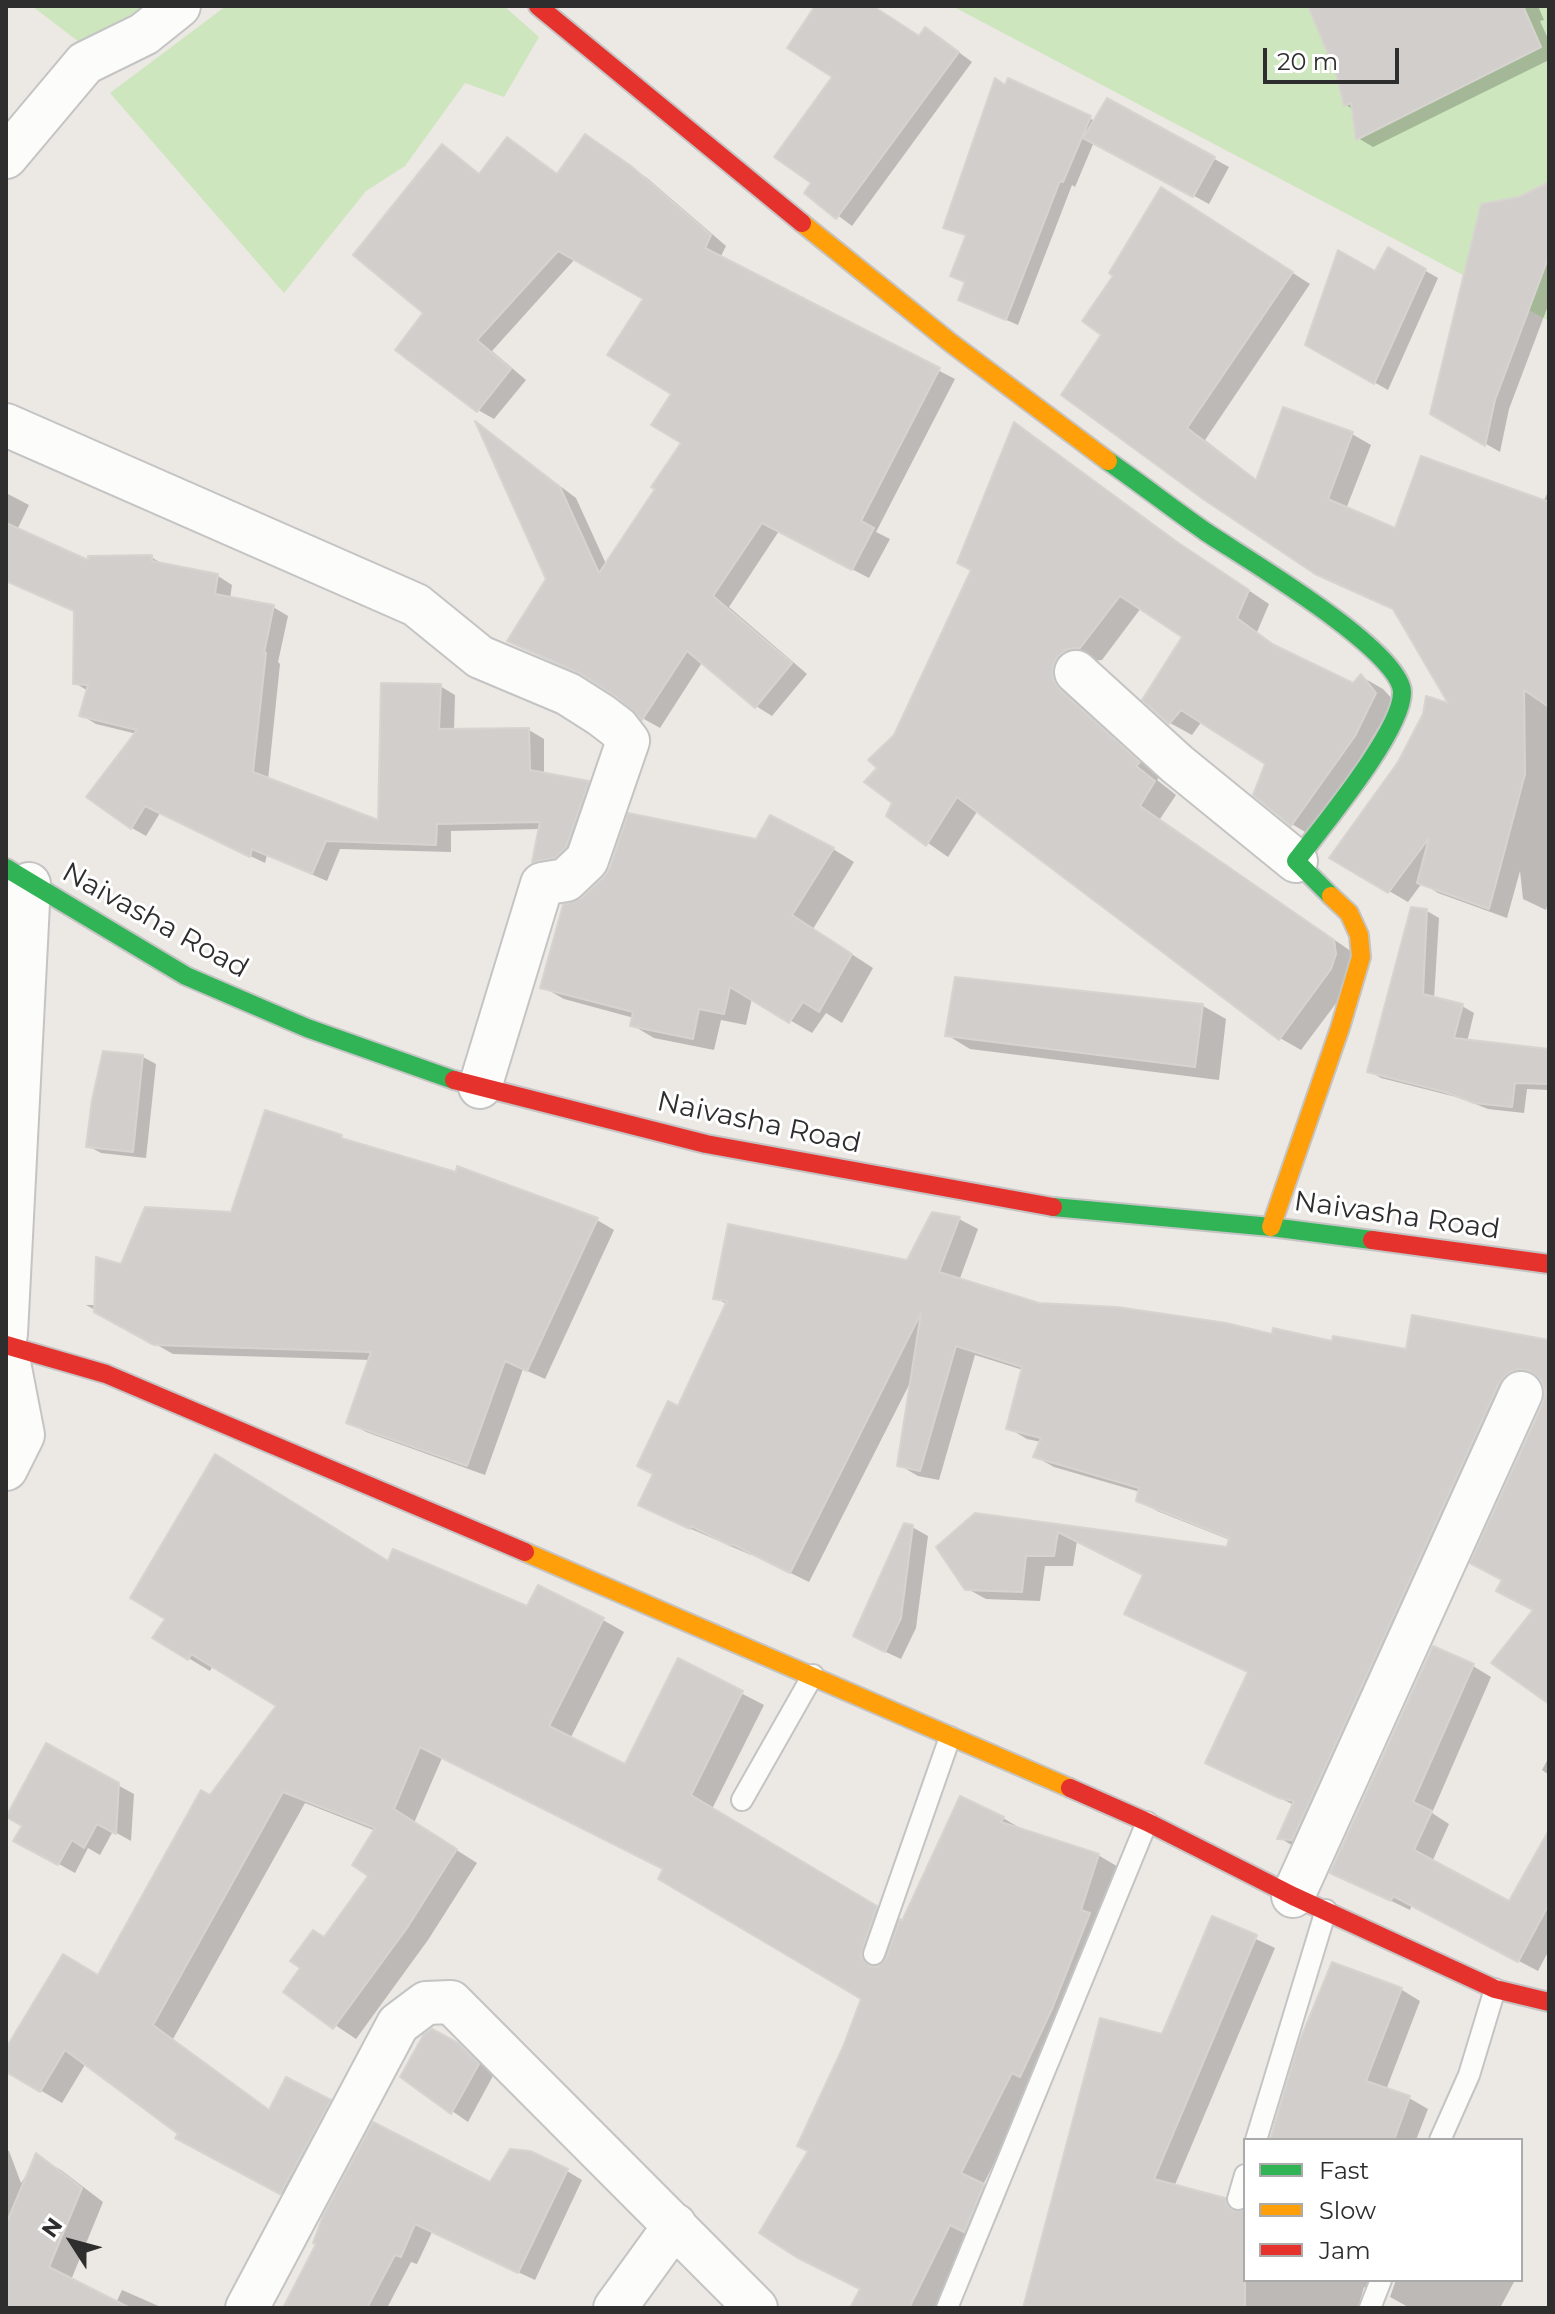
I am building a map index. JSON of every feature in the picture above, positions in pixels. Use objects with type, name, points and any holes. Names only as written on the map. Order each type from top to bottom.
[{"type":"street","points":[[6,157],[85,63],[144,34],[179,6]]},
{"type":"street","points":[[538,6],[935,331],[1212,536],[1325,612],[1384,660],[1399,677],[1404,694],[1395,718],[1380,745],[1296,861]]},
{"type":"street","points":[[6,425],[416,605],[480,657],[568,694],[610,721],[628,741],[587,860],[566,880],[542,884],[480,1087]]},
{"type":"street","points":[[1076,672],[1177,764],[1296,861],[1349,913],[1359,935],[1361,957],[1340,1028],[1271,1227]]},
{"type":"street","points":[[6,1334],[18,876]]},
{"type":"street","name":"Naivasha Road","points":[[18,876],[186,976],[307,1028],[480,1087],[706,1144],[1033,1205],[1271,1227],[1549,1264]]},
{"type":"street","points":[[6,1469],[23,1435],[6,1346],[120,1379],[813,1675],[1147,1822],[1310,1903],[1495,1989],[1549,2002]]},
{"type":"street","points":[[1310,1903],[1521,1393]]},
{"type":"street","points":[[247,2308],[398,2024],[426,2003],[451,2002],[756,2308]]},
{"type":"street","points":[[615,2308],[675,2225]]},
{"type":"lane","points":[[742,1800],[813,1675]]},
{"type":"lane","points":[[874,1954],[950,1737]]},
{"type":"lane","points":[[947,2308],[1147,1822]]},
{"type":"lane","points":[[1256,2138],[1310,1903]]},
{"type":"lane","points":[[1441,2138],[1469,2075],[1495,1989]]},
{"type":"lane","points":[[1238,2199],[1243,2182]]},
{"type":"lane","points":[[1370,2308],[1380,2282]]},
{"type":"green space","points":[[32,6],[147,6],[79,42]]},
{"type":"green space","points":[[226,6],[504,6],[539,37],[504,97],[465,83],[405,166],[366,191],[284,293],[110,93]]},
{"type":"green space","points":[[952,6],[1549,6],[1549,321],[1478,283]]},
{"type":"building","points":[[815,6],[873,6],[919,36],[925,27],[959,52],[836,219],[804,193],[811,183],[774,157],[832,77],[787,48]]},
{"type":"building","points":[[1308,6],[1523,6],[1541,47],[1356,140],[1351,103],[1344,106],[1336,73]]},
{"type":"building","points":[[995,78],[1005,85],[1008,78],[1091,116],[1063,182],[1060,181],[1006,320],[958,300],[965,282],[950,276],[966,235],[943,228]]},
{"type":"building","points":[[1107,98],[1215,157],[1193,197],[1083,138]]},
{"type":"building","points":[[585,134],[631,166],[711,235],[705,248],[940,368],[861,521],[874,528],[852,570],[762,523],[713,596],[792,663],[755,708],[687,651],[642,720],[615,696],[581,674],[507,641],[546,579],[475,421],[560,487],[599,573],[655,489],[651,487],[681,443],[651,425],[671,394],[607,355],[643,299],[558,251],[477,340],[511,369],[477,412],[395,350],[423,313],[353,255],[442,144],[479,174],[507,137],[557,174]]},
{"type":"building","points":[[1549,182],[1549,256],[1495,400],[1485,446],[1430,414],[1481,204],[1519,197]]},
{"type":"building","points":[[1161,187],[1293,272],[1187,428],[1256,480],[1283,407],[1353,432],[1328,499],[1395,528],[1421,456],[1549,502],[1549,707],[1524,690],[1525,774],[1489,909],[1417,883],[1429,838],[1388,893],[1329,858],[1398,762],[1423,714],[1426,696],[1448,703],[1393,609],[1315,574],[1203,499],[1061,395],[1101,335],[1082,321],[1113,276],[1109,273]]},
{"type":"building","points":[[1388,247],[1426,269],[1374,384],[1305,345],[1338,250],[1375,271]]},
{"type":"building","points":[[1014,422],[1174,540],[1249,590],[1237,618],[1272,644],[1353,683],[1361,674],[1376,693],[1355,736],[1291,826],[1253,795],[1265,764],[1181,710],[1169,724],[1142,700],[1182,637],[1120,596],[1080,648],[1068,649],[1058,656],[1053,666],[1053,679],[1060,690],[1140,762],[1136,766],[1155,781],[1140,806],[1334,940],[1336,954],[1331,969],[1279,1040],[957,797],[926,846],[886,816],[892,803],[864,782],[877,768],[868,760],[894,735],[971,570],[957,563]]},
{"type":"building","points":[[6,523],[88,560],[88,556],[152,555],[152,561],[218,574],[215,594],[274,605],[264,653],[253,772],[378,820],[381,683],[441,684],[439,729],[529,728],[530,770],[589,781],[566,847],[555,858],[532,862],[540,822],[437,824],[436,845],[326,841],[312,874],[252,849],[250,857],[145,806],[131,829],[86,797],[137,730],[79,716],[88,685],[73,684],[74,611],[6,581]]},
{"type":"building","points":[[628,813],[756,839],[770,815],[834,848],[792,915],[852,954],[819,1012],[803,1002],[789,1023],[730,987],[724,1014],[699,1009],[693,1039],[630,1026],[633,1012],[540,988],[563,905],[582,898],[604,877],[610,868]]},
{"type":"building","points":[[1411,907],[1427,909],[1423,994],[1463,1004],[1454,1038],[1549,1049],[1549,1084],[1515,1083],[1512,1107],[1474,1103],[1445,1092],[1367,1072]]},
{"type":"building","points":[[955,977],[1203,1004],[1195,1067],[945,1036]]},
{"type":"building","points":[[103,1051],[143,1055],[133,1152],[86,1147]]},
{"type":"building","points":[[265,1110],[342,1135],[341,1138],[456,1172],[457,1166],[598,1218],[527,1371],[505,1361],[467,1466],[346,1423],[371,1352],[154,1345],[94,1312],[96,1257],[121,1264],[145,1207],[231,1212]]},
{"type":"building","points":[[932,1212],[960,1217],[939,1272],[1039,1303],[1117,1307],[1226,1323],[1272,1334],[1273,1328],[1332,1341],[1333,1336],[1406,1349],[1412,1315],[1549,1340],[1549,1704],[1491,1663],[1533,1610],[1496,1591],[1502,1580],[1470,1563],[1543,1403],[1545,1391],[1541,1380],[1530,1371],[1519,1369],[1508,1373],[1499,1383],[1292,1840],[1277,1839],[1294,1801],[1279,1798],[1205,1763],[1248,1672],[1124,1614],[1143,1575],[1058,1532],[1054,1556],[1026,1556],[1022,1592],[965,1590],[936,1547],[975,1513],[1227,1547],[1229,1538],[1136,1501],[1139,1488],[1033,1457],[1041,1438],[1006,1429],[1022,1367],[956,1346],[920,1471],[897,1466],[921,1313],[790,1573],[732,1544],[638,1505],[653,1474],[637,1466],[668,1401],[678,1406],[727,1301],[713,1299],[728,1224],[907,1260]]},
{"type":"building","points":[[215,1454],[388,1561],[393,1549],[527,1606],[538,1585],[604,1618],[549,1726],[625,1764],[678,1658],[743,1691],[691,1795],[877,1906],[861,1957],[869,1966],[877,1967],[886,1959],[900,1919],[902,1921],[960,1796],[1004,1817],[1001,1822],[1099,1854],[1081,1910],[1090,1913],[1052,2009],[1020,2077],[1012,2073],[961,2173],[984,2184],[968,2223],[964,2232],[950,2225],[909,2308],[850,2308],[860,2289],[796,2257],[759,2233],[808,2151],[797,2146],[843,2047],[861,1999],[658,1879],[663,1869],[420,1747],[394,1809],[457,1849],[407,1928],[333,2029],[283,1992],[300,1968],[290,1961],[313,1930],[324,1937],[368,1876],[352,1865],[375,1828],[283,1792],[153,2025],[269,2110],[286,2077],[331,2100],[280,2194],[175,2138],[178,2134],[65,2050],[40,2092],[6,2072],[6,2048],[63,1954],[98,1975],[201,1790],[210,1795],[276,1706],[191,1654],[188,1660],[152,1638],[165,1619],[130,1598]]},
{"type":"building","points":[[904,1523],[913,1525],[901,1618],[885,1652],[853,1636]]},
{"type":"building","points":[[1433,1646],[1474,1664],[1413,1802],[1432,1811],[1414,1850],[1509,1901],[1549,1830],[1549,1904],[1518,1962],[1393,1896],[1391,1901],[1330,1873]]},
{"type":"building","points":[[46,1743],[119,1783],[116,1834],[97,1824],[84,1848],[72,1840],[58,1865],[13,1841],[22,1826],[6,1817]]},
{"type":"building","points":[[1212,1916],[1257,1935],[1154,2179],[1225,2198],[1228,2207],[1234,2211],[1243,2210],[1245,2308],[1023,2308],[1100,2018],[1162,2034]]},
{"type":"building","points":[[1332,1962],[1402,1988],[1366,2081],[1410,2096],[1395,2138],[1271,2138],[1298,2045]]},
{"type":"building","points":[[432,2029],[458,2043],[479,2064],[451,2114],[400,2077],[424,2034]]},
{"type":"building","points":[[373,2122],[490,2182],[510,2149],[530,2151],[568,2169],[518,2273],[415,2224],[401,2257],[395,2255],[367,2308],[283,2308],[316,2244],[313,2243],[323,2216]]},
{"type":"building","points":[[36,2153],[82,2188],[49,2267],[130,2308],[6,2308],[6,2224]]},
{"type":"traffic: fast","points":[[1108,461],[1206,532],[1318,606],[1376,653],[1395,674],[1402,692],[1399,709],[1389,730],[1359,778],[1296,861],[1331,896]]},
{"type":"traffic: fast","points":[[6,868],[186,976],[307,1028],[454,1080]]},
{"type":"traffic: fast","points":[[1053,1207],[1271,1227],[1372,1240]]},
{"type":"traffic: slow","points":[[802,223],[951,343],[1108,461]]},
{"type":"traffic: slow","points":[[1271,1227],[1340,1028],[1361,957],[1359,935],[1349,913],[1331,896]]},
{"type":"traffic: slow","points":[[525,1552],[1070,1788]]},
{"type":"traffic: jam","points":[[538,6],[802,223]]},
{"type":"traffic: jam","points":[[454,1080],[706,1144],[1053,1207]]},
{"type":"traffic: jam","points":[[1372,1240],[1549,1264]]},
{"type":"traffic: jam","points":[[6,1345],[106,1374],[525,1552]]},
{"type":"traffic: jam","points":[[1070,1788],[1495,1989],[1549,2002]]}]
